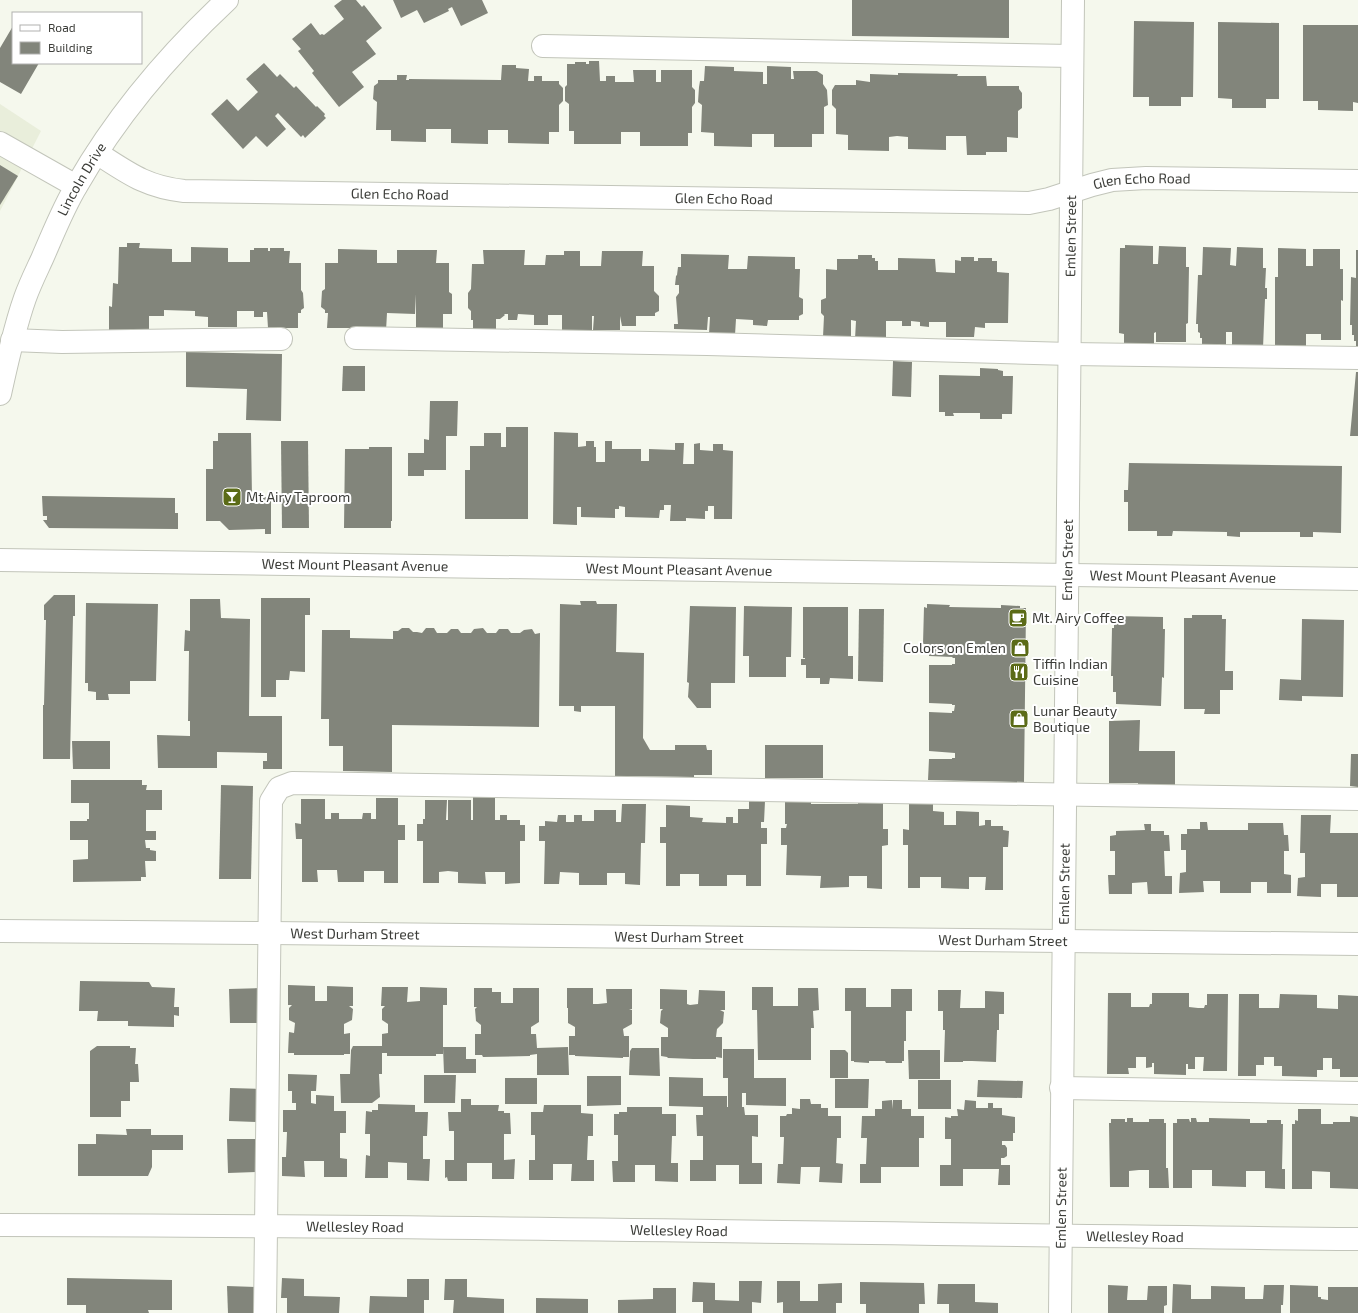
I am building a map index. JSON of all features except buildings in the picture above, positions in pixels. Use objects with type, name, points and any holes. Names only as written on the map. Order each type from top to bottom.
[{"type":"street","name":"Lincoln Drive","points":[[0,394],[12,340],[25,297],[57,224],[76,186],[96,153],[139,93],[168,58],[227,0]]},
{"type":"street","name":"Emlen Street","points":[[1060,1313],[1061,1088],[1073,0]]},
{"type":"street","points":[[543,46],[1072,56]]},
{"type":"street","points":[[0,143],[76,186]]},
{"type":"street","name":"Glen Echo Road","points":[[96,153],[142,181],[168,189],[184,191],[1029,203],[1071,193],[1092,185],[1112,180],[1146,178],[1358,181]]},
{"type":"street","points":[[356,338],[706,344],[1070,354],[1358,358]]},
{"type":"street","points":[[12,340],[62,342],[281,339]]},
{"type":"street","name":"West Mount Pleasant Avenue","points":[[0,560],[1358,579]]},
{"type":"street","points":[[265,1313],[271,801],[279,788],[292,783],[1358,799]]},
{"type":"street","name":"West Durham Street","points":[[0,931],[270,932],[1063,942],[1358,944]]},
{"type":"street","points":[[1061,1088],[1358,1093]]},
{"type":"street","name":"Wellesley Road","points":[[0,1225],[266,1226],[1358,1239]]},
{"type":"shaded area","points":[[0,104],[41,131],[0,211]]},
{"type":"place","name":"Mt Airy Taproom","points":[[232,497]]},
{"type":"place","name":"Mt. Airy Coffee","points":[[1018,618]]},
{"type":"place","name":"Colors on Emlen","points":[[1020,648]]},
{"type":"place","name":"Tiffin Indian Cuisine","points":[[1019,672]]},
{"type":"place","name":"Lunar Beauty Boutique","points":[[1019,719]]}]
